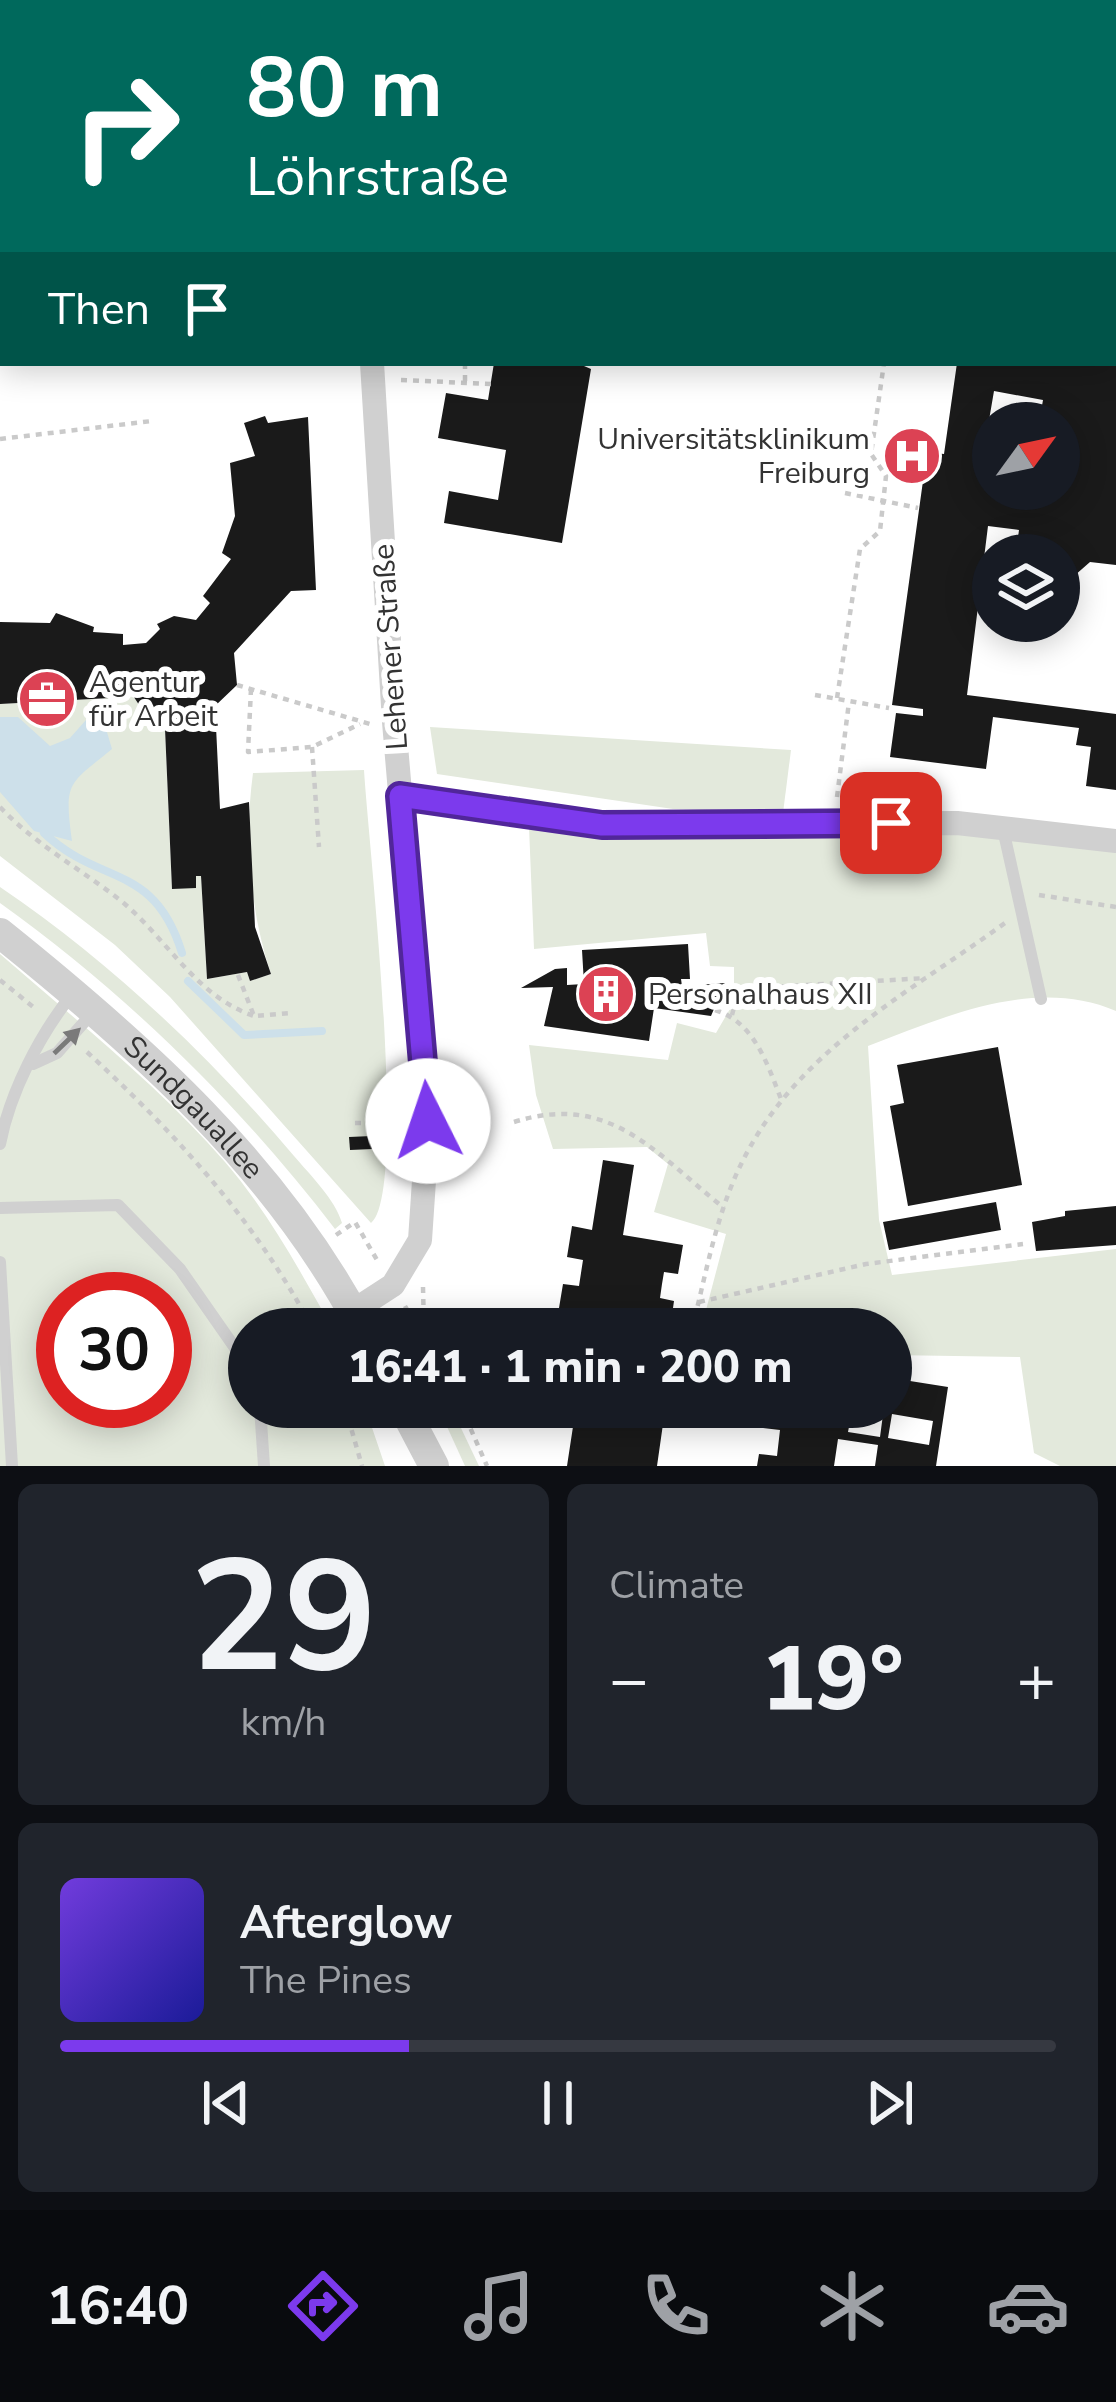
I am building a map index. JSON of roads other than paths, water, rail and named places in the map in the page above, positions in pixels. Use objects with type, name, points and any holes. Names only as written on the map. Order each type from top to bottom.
[{"type":"street","name":"Lehener Straße","points":[[370,1308],[393,1286],[421,1240],[428,1121],[394,722],[372,368]]},
{"type":"street","points":[[400,796],[602,825],[1003,828],[1116,841]]},
{"type":"street","name":"Sundgauallee","points":[[0,933],[84,1001],[203,1112],[276,1195],[350,1308]]},
{"type":"street","points":[[412,1428],[427,1461]]},
{"type":"lane","points":[[1003,828],[1041,999]]},
{"type":"lane","points":[[0,1144],[17,1088],[51,1021],[84,1001]]},
{"type":"lane","points":[[33,1064],[73,1038],[84,1001]]},
{"type":"lane","points":[[0,1208],[118,1205],[180,1269],[228,1338]]},
{"type":"lane","points":[[0,1262],[12,1466]]},
{"type":"lane","points":[[261,1428],[264,1466]]},
{"type":"water","points":[[0,717],[18,717],[50,746],[70,738],[86,720],[104,722],[112,749],[72,786],[72,841],[34,831],[0,792]]},
{"type":"waterway","points":[[44,833],[65,850],[141,889],[157,903],[182,953]]},
{"type":"waterway","points":[[188,981],[244,1035],[322,1031]]},
{"type":"place","name":"Universitätsklinikum Freiburg","points":[[912,456]]},
{"type":"place","name":"Agentur für Arbeit","points":[[47,699]]},
{"type":"place","name":"Personalhaus XII","points":[[606,994]]}]
